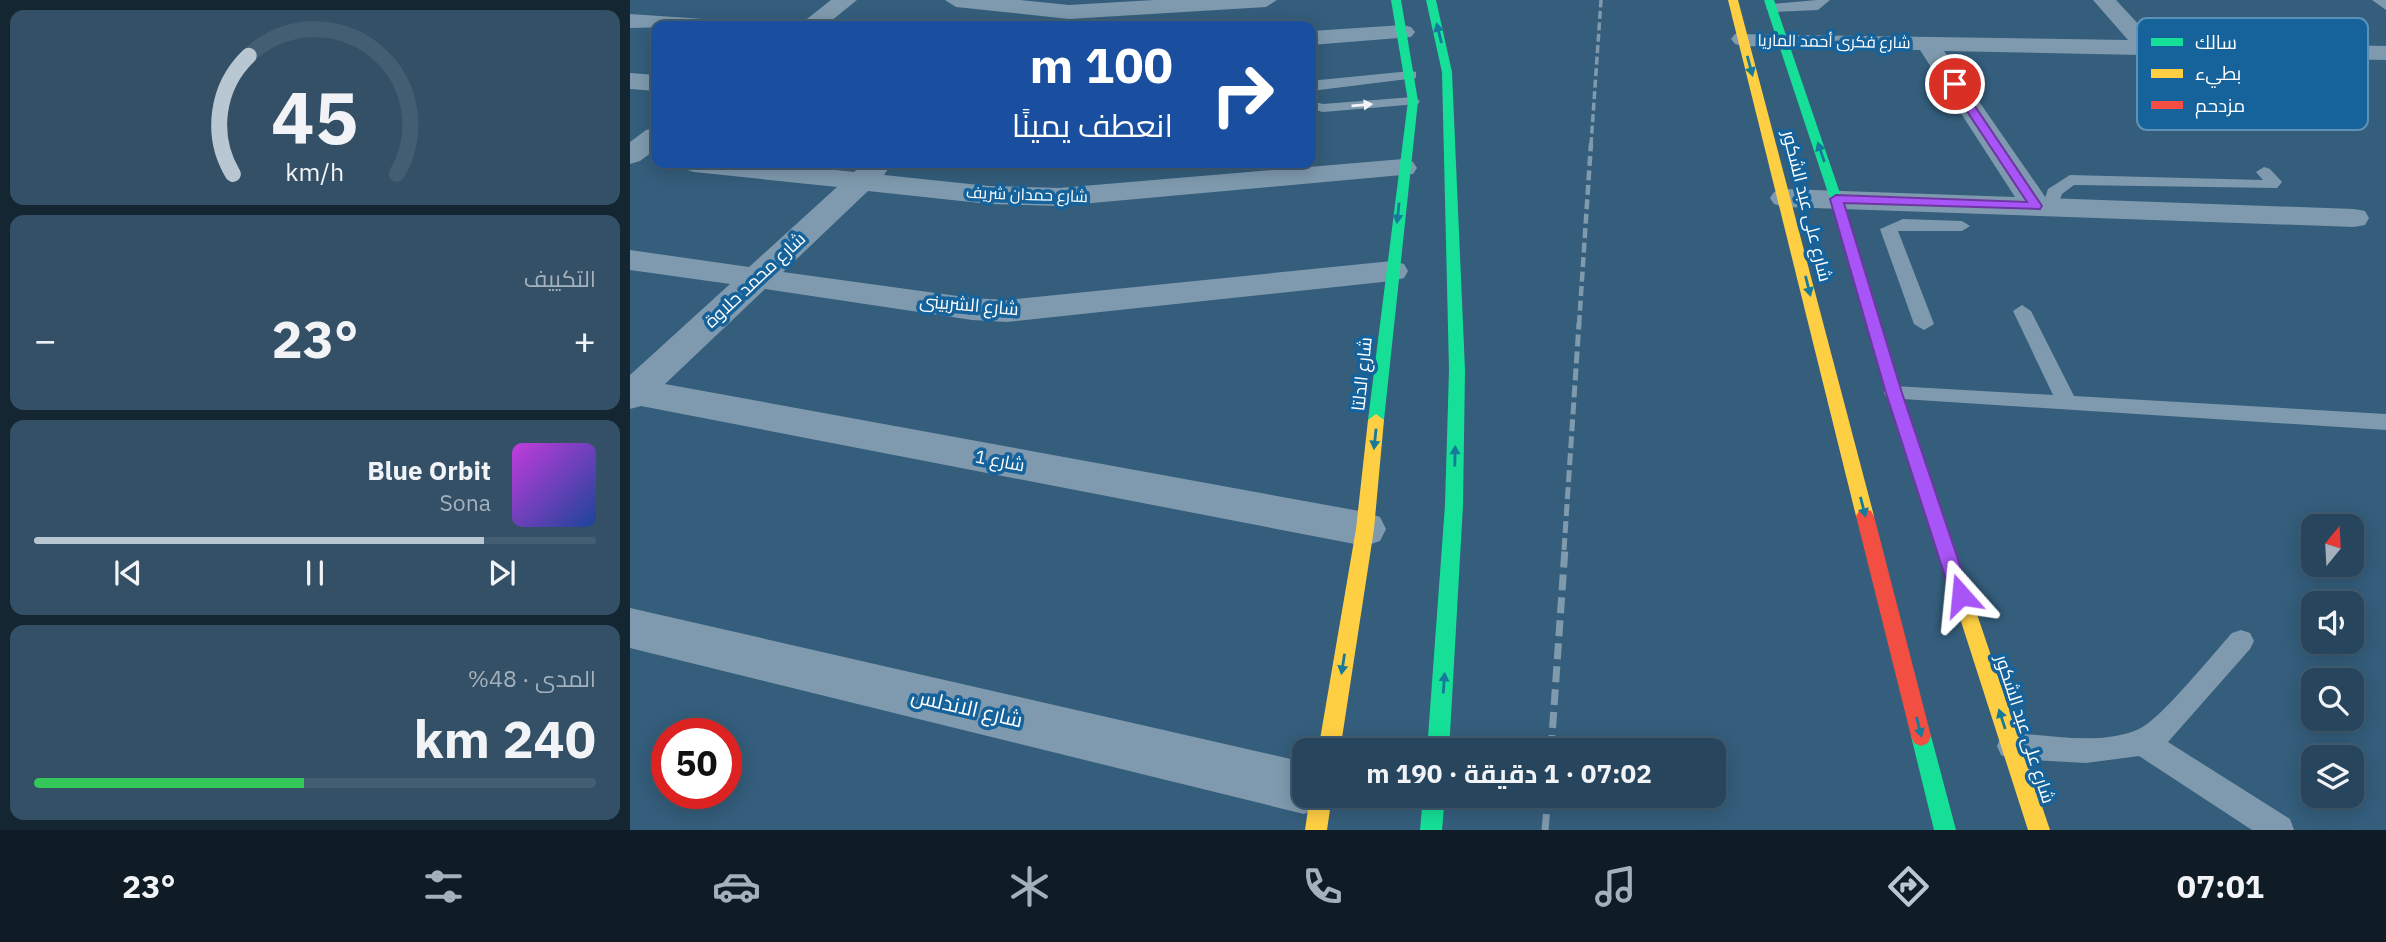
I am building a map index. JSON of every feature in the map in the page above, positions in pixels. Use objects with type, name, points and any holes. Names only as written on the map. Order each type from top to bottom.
[{"type":"street","points":[[817,21],[846,0]]},
{"type":"street","points":[[956,0],[1043,4],[1069,12],[1266,0]]},
{"type":"street","name":"شارع الدلتا","points":[[1396,0],[1403,32],[1429,74],[1427,95],[1450,151],[1457,370],[1454,505],[1439,738]]},
{"type":"street","name":"شارع الدلتا","points":[[1331,738],[1365,530],[1404,161],[1427,95],[1431,0]]},
{"type":"street","name":"شارع على عبد الشكور","points":[[1733,0],[1945,830]]},
{"type":"street","points":[[2104,0],[2137,36]]},
{"type":"street","points":[[1024,21],[1043,4]]},
{"type":"street","name":"شارع على عبد الشكور","points":[[1771,4],[1836,199],[1894,393],[2039,830]]},
{"type":"street","points":[[630,21],[651,22]]},
{"type":"street","points":[[1316,38],[1403,32]]},
{"type":"street","name":"شارع فكرى أحمد الماريا","points":[[1743,39],[2137,47]]},
{"type":"street","points":[[1927,43],[2043,206]]},
{"type":"street","name":"شارع فكرى أحمد الماريا","points":[[2368,52],[2386,52]]},
{"type":"street","points":[[630,80],[651,82]]},
{"type":"street","points":[[630,156],[651,140]]},
{"type":"street","points":[[1404,161],[1450,151]]},
{"type":"street","points":[[630,156],[651,158]]},
{"type":"street","name":"شارع حمدان شريف","points":[[793,168],[871,172],[989,195],[1059,197],[1404,161]]},
{"type":"street","name":"شارع محمد حلاوة","points":[[632,394],[871,172]]},
{"type":"street","points":[[1785,198],[1836,199],[1910,213],[2043,206],[2354,218]]},
{"type":"street","name":"شارع الشربينى","points":[[630,260],[972,309],[1007,311],[1392,271]]},
{"type":"street","name":"شارع 1","points":[[632,394],[1365,530]]},
{"type":"street","name":"شارع الاندلس","points":[[630,628],[1292,785]]},
{"type":"street","points":[[1316,830],[1319,808]]},
{"type":"street","points":[[1431,830],[1433,808]]},
{"type":"lane","points":[[1771,4],[1810,8],[1823,4],[1824,0]]},
{"type":"lane","points":[[2378,0],[2386,6]]},
{"type":"lane","points":[[1316,86],[1429,74]]},
{"type":"lane","points":[[1316,106],[1331,107],[1427,95]]},
{"type":"lane","points":[[2043,206],[2054,192],[2070,180],[2274,183],[2264,172]]},
{"type":"lane","points":[[1924,324],[1889,232],[1891,226],[1910,213],[1962,226]]},
{"type":"lane","points":[[2022,311],[2067,403]]},
{"type":"lane","points":[[1894,393],[2386,422]]},
{"type":"lane","points":[[2011,746],[2125,748],[2144,743],[2157,734],[2241,641]]},
{"type":"lane","points":[[2144,743],[2279,830]]},
{"type":"railway","points":[[1591,145],[1601,0]]},
{"type":"railway","points":[[1579,325],[1591,143]]},
{"type":"railway","points":[[1564,550],[1579,323]]},
{"type":"railway","points":[[1552,738],[1565,548]]},
{"type":"railway","points":[[1545,830],[1547,808]]},
{"type":"traffic: fast","points":[[1376,420],[1413,101],[1396,0]]},
{"type":"traffic: fast","points":[[1431,0],[1447,72],[1457,370],[1454,505],[1439,738]]},
{"type":"traffic: fast","points":[[1769,0],[1836,199],[1885,363]]},
{"type":"traffic: fast","points":[[1921,736],[1945,830]]},
{"type":"traffic: fast","points":[[1431,830],[1433,808]]},
{"type":"traffic: slow","points":[[1733,0],[1865,516]]},
{"type":"traffic: slow","points":[[1885,363],[2039,830]]},
{"type":"traffic: slow","points":[[1331,738],[1365,529],[1376,420]]},
{"type":"traffic: slow","points":[[1316,830],[1319,808]]},
{"type":"traffic: jam","points":[[1865,516],[1921,736]]},
{"type":"route","points":[[1955,84],[2036,206],[1836,199],[1894,393],[1961,595]]}]
